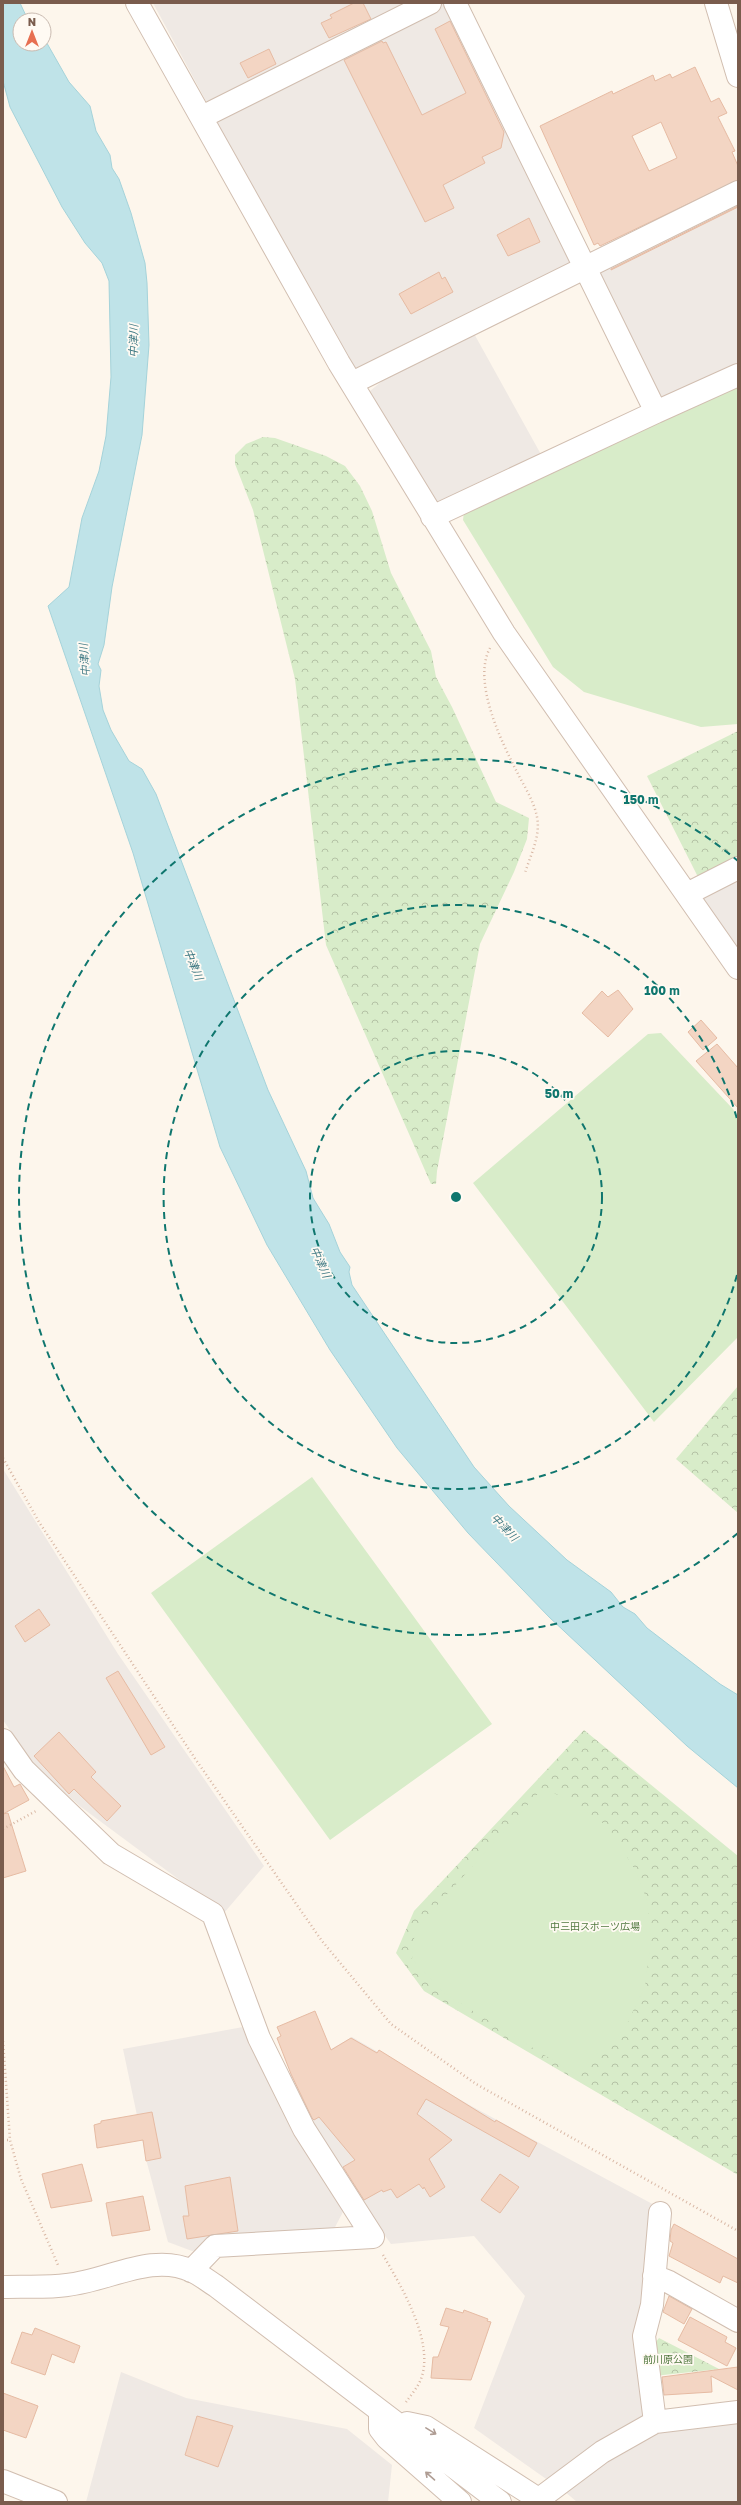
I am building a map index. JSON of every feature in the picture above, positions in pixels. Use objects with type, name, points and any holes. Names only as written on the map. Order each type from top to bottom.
[{"type":"street","points":[[137,3],[352,383],[432,517],[504,633],[738,968]]},
{"type":"street","points":[[202,117],[430,3]]},
{"type":"street","points":[[455,3],[656,412]]},
{"type":"street","points":[[716,3],[738,76]]},
{"type":"street","points":[[352,383],[738,192]]},
{"type":"street","points":[[432,517],[738,375]]},
{"type":"street","points":[[687,894],[738,868]]},
{"type":"street","points":[[3,1740],[24,1770],[111,1854],[213,1914],[259,2038],[304,2130],[372,2237],[215,2246],[191,2271]]},
{"type":"street","points":[[655,2422],[644,2336],[652,2305],[660,2213]]},
{"type":"street","points":[[3,2287],[67,2286],[100,2280],[142,2266],[168,2264],[191,2271],[216,2286],[500,2502]]},
{"type":"street","points":[[654,2276],[669,2282],[738,2321]]},
{"type":"street","points":[[387,2416],[426,2427],[541,2500],[602,2452],[655,2422],[738,2412]]},
{"type":"street","points":[[387,2416],[380,2429],[387,2438],[460,2502]]},
{"type":"street","points":[[3,2481],[54,2502]]},
{"type":"path","points":[[504,633],[492,646],[486,657],[483,670],[484,683],[507,753],[537,817],[537,835],[524,873]]},
{"type":"path","points":[[3,1458],[39,1522],[196,1760],[322,1941],[391,2024],[476,2084],[738,2231]]},
{"type":"path","points":[[3,1829],[57,1801]]},
{"type":"path","points":[[3,2041],[10,2140],[21,2179],[67,2286]]},
{"type":"path","points":[[3,2140],[10,2140]]},
{"type":"path","points":[[372,2237],[404,2289],[420,2334],[423,2356],[421,2379],[387,2416]]},
{"type":"shaded area","points":[[153,3],[417,3],[216,104],[206,101]]},
{"type":"shaded area","points":[[442,3],[445,3],[577,267],[355,369],[284,252],[216,123],[218,118]]},
{"type":"shaded area","points":[[738,195],[738,366],[657,400],[594,274]]},
{"type":"shaded area","points":[[472,330],[543,458],[443,506],[433,503],[365,395],[407,361]]},
{"type":"shaded area","points":[[738,876],[738,956],[702,900],[704,893]]},
{"type":"shaded area","points":[[3,1469],[118,1654],[264,1866],[224,1913],[81,1807],[35,1766],[3,1720]]},
{"type":"shaded area","points":[[243,2027],[275,2097],[305,2149],[346,2206],[332,2233],[192,2251],[168,2242],[147,2163],[123,2049]]},
{"type":"shaded area","points":[[352,2037],[473,2107],[658,2207],[646,2421],[549,2481],[474,2428],[525,2296],[474,2236],[391,2244],[329,2159],[284,2076]]},
{"type":"shaded area","points":[[121,2372],[186,2398],[347,2429],[392,2465],[388,2502],[86,2502]]},
{"type":"shaded area","points":[[738,2418],[738,2502],[577,2502],[564,2491],[655,2427]]},
{"type":"green space","points":[[738,386],[738,724],[701,727],[584,692],[553,667],[463,520],[464,512]]},
{"type":"green space","points":[[263,437],[275,438],[326,456],[345,466],[360,486],[372,511],[391,573],[431,651],[436,677],[452,707],[496,802],[529,818],[527,839],[514,872],[480,944],[437,1171],[436,1184],[431,1184],[326,945],[295,679],[253,510],[235,464],[235,455],[246,444]]},
{"type":"green space","points":[[738,731],[738,857],[698,877],[647,776]]},
{"type":"green space","points":[[661,1033],[733,1109],[738,1118],[738,1337],[654,1422],[473,1183],[648,1034]]},
{"type":"green space","points":[[738,1386],[738,1513],[676,1459]]},
{"type":"green space","points":[[312,1477],[492,1724],[330,1840],[151,1593]]},
{"type":"green space","name":"中三田スポーツ広場","points":[[584,1730],[738,1856],[738,2175],[424,1991],[396,1953],[414,1911]]},
{"type":"green space","points":[[543,1788],[577,1804],[608,1827],[634,1868],[647,1900],[651,1939],[645,1986],[624,2030],[575,2074],[444,1993],[412,1959],[415,1930]]},
{"type":"green space","name":"前川原公園","points":[[659,2338],[719,2369],[654,2376],[651,2348]]},
{"type":"water","name":"中津川","points":[[3,3],[20,3],[24,12],[12,12],[12,52],[52,52],[69,82],[90,106],[96,131],[110,155],[112,168],[119,179],[131,213],[145,263],[149,345],[142,435],[112,587],[104,645],[98,664],[101,670],[99,686],[103,710],[111,730],[129,761],[142,769],[156,794],[268,1090],[306,1171],[313,1198],[329,1224],[340,1252],[350,1267],[349,1272],[352,1285],[474,1467],[509,1506],[567,1560],[611,1592],[623,1607],[635,1614],[647,1628],[720,1684],[738,1695],[738,1788],[687,1746],[549,1617],[468,1533],[397,1448],[330,1350],[267,1245],[220,1147],[133,853],[48,606],[69,587],[82,518],[99,471],[106,436],[111,377],[109,281],[102,263],[85,243],[62,207],[10,107],[3,81]]},
{"type":"building","points":[[354,3],[363,3],[371,19],[329,38],[321,23],[332,18],[330,15]]},
{"type":"building","points":[[450,21],[504,132],[501,148],[482,157],[485,163],[443,185],[454,208],[425,222],[344,60],[382,41],[383,43],[386,42],[422,115],[466,93],[435,29]]},
{"type":"building","points":[[269,49],[276,64],[248,78],[240,63]]},
{"type":"building","points":[[695,67],[711,102],[719,98],[727,113],[718,117],[735,151],[732,152],[738,166],[738,180],[600,246],[598,243],[594,245],[540,126],[612,91],[613,94],[653,75],[655,81],[670,74],[672,78]],"holes":[[[661,122],[677,158],[649,171],[632,136]]]},
{"type":"building","points":[[738,207],[611,270],[611,269]]},
{"type":"building","points":[[529,218],[540,242],[508,256],[497,235]]},
{"type":"building","points":[[439,272],[442,279],[445,277],[453,292],[411,314],[399,294]]},
{"type":"building","points":[[618,990],[633,1009],[608,1037],[582,1013],[602,991],[608,997]]},
{"type":"building","points":[[701,1020],[717,1038],[703,1050],[688,1032]]},
{"type":"building","points":[[717,1044],[738,1068],[738,1108],[696,1061]]},
{"type":"building","points":[[39,1609],[50,1625],[25,1642],[15,1626]]},
{"type":"building","points":[[118,1671],[165,1747],[151,1755],[106,1678]]},
{"type":"building","points":[[59,1732],[96,1772],[91,1777],[121,1806],[107,1821],[74,1789],[69,1794],[34,1756]]},
{"type":"building","points":[[3,1766],[14,1787],[20,1784],[29,1800],[3,1814]]},
{"type":"building","points":[[8,1813],[26,1871],[3,1878],[3,1814]]},
{"type":"building","points":[[315,2011],[331,2050],[351,2038],[377,2053],[379,2050],[495,2122],[496,2120],[537,2143],[529,2157],[426,2099],[417,2114],[452,2140],[429,2159],[445,2187],[430,2197],[424,2187],[423,2189],[419,2184],[397,2198],[391,2189],[383,2192],[382,2190],[364,2200],[343,2167],[355,2160],[319,2117],[314,2120],[312,2118],[291,2074],[277,2038],[281,2036],[277,2027]]},
{"type":"building","points":[[152,2112],[161,2158],[146,2161],[143,2140],[97,2148],[94,2125],[101,2123],[101,2121]]},
{"type":"building","points":[[82,2164],[92,2201],[51,2208],[42,2174]]},
{"type":"building","points":[[500,2174],[519,2187],[500,2213],[481,2200]]},
{"type":"building","points":[[230,2177],[238,2231],[187,2239],[183,2216],[189,2216],[185,2186]]},
{"type":"building","points":[[143,2196],[150,2230],[112,2236],[106,2203]]},
{"type":"building","points":[[674,2224],[738,2259],[738,2283],[723,2276],[720,2283],[669,2256],[673,2243],[670,2241],[671,2230]]},
{"type":"building","points":[[669,2296],[692,2309],[684,2324],[663,2312]]},
{"type":"building","points":[[446,2308],[463,2313],[464,2310],[488,2319],[487,2321],[491,2322],[471,2380],[431,2378],[433,2357],[438,2357],[449,2327],[440,2325]]},
{"type":"building","points":[[690,2317],[727,2337],[725,2342],[736,2348],[727,2366],[678,2340]]},
{"type":"building","points":[[35,2328],[80,2346],[74,2363],[52,2354],[45,2375],[11,2363],[22,2332],[32,2335]]},
{"type":"building","points":[[738,2367],[738,2390],[711,2376],[712,2392],[664,2395],[662,2377]]},
{"type":"building","points":[[3,2393],[38,2406],[26,2438],[3,2430]]},
{"type":"building","points":[[197,2416],[233,2426],[218,2467],[185,2455]]}]
